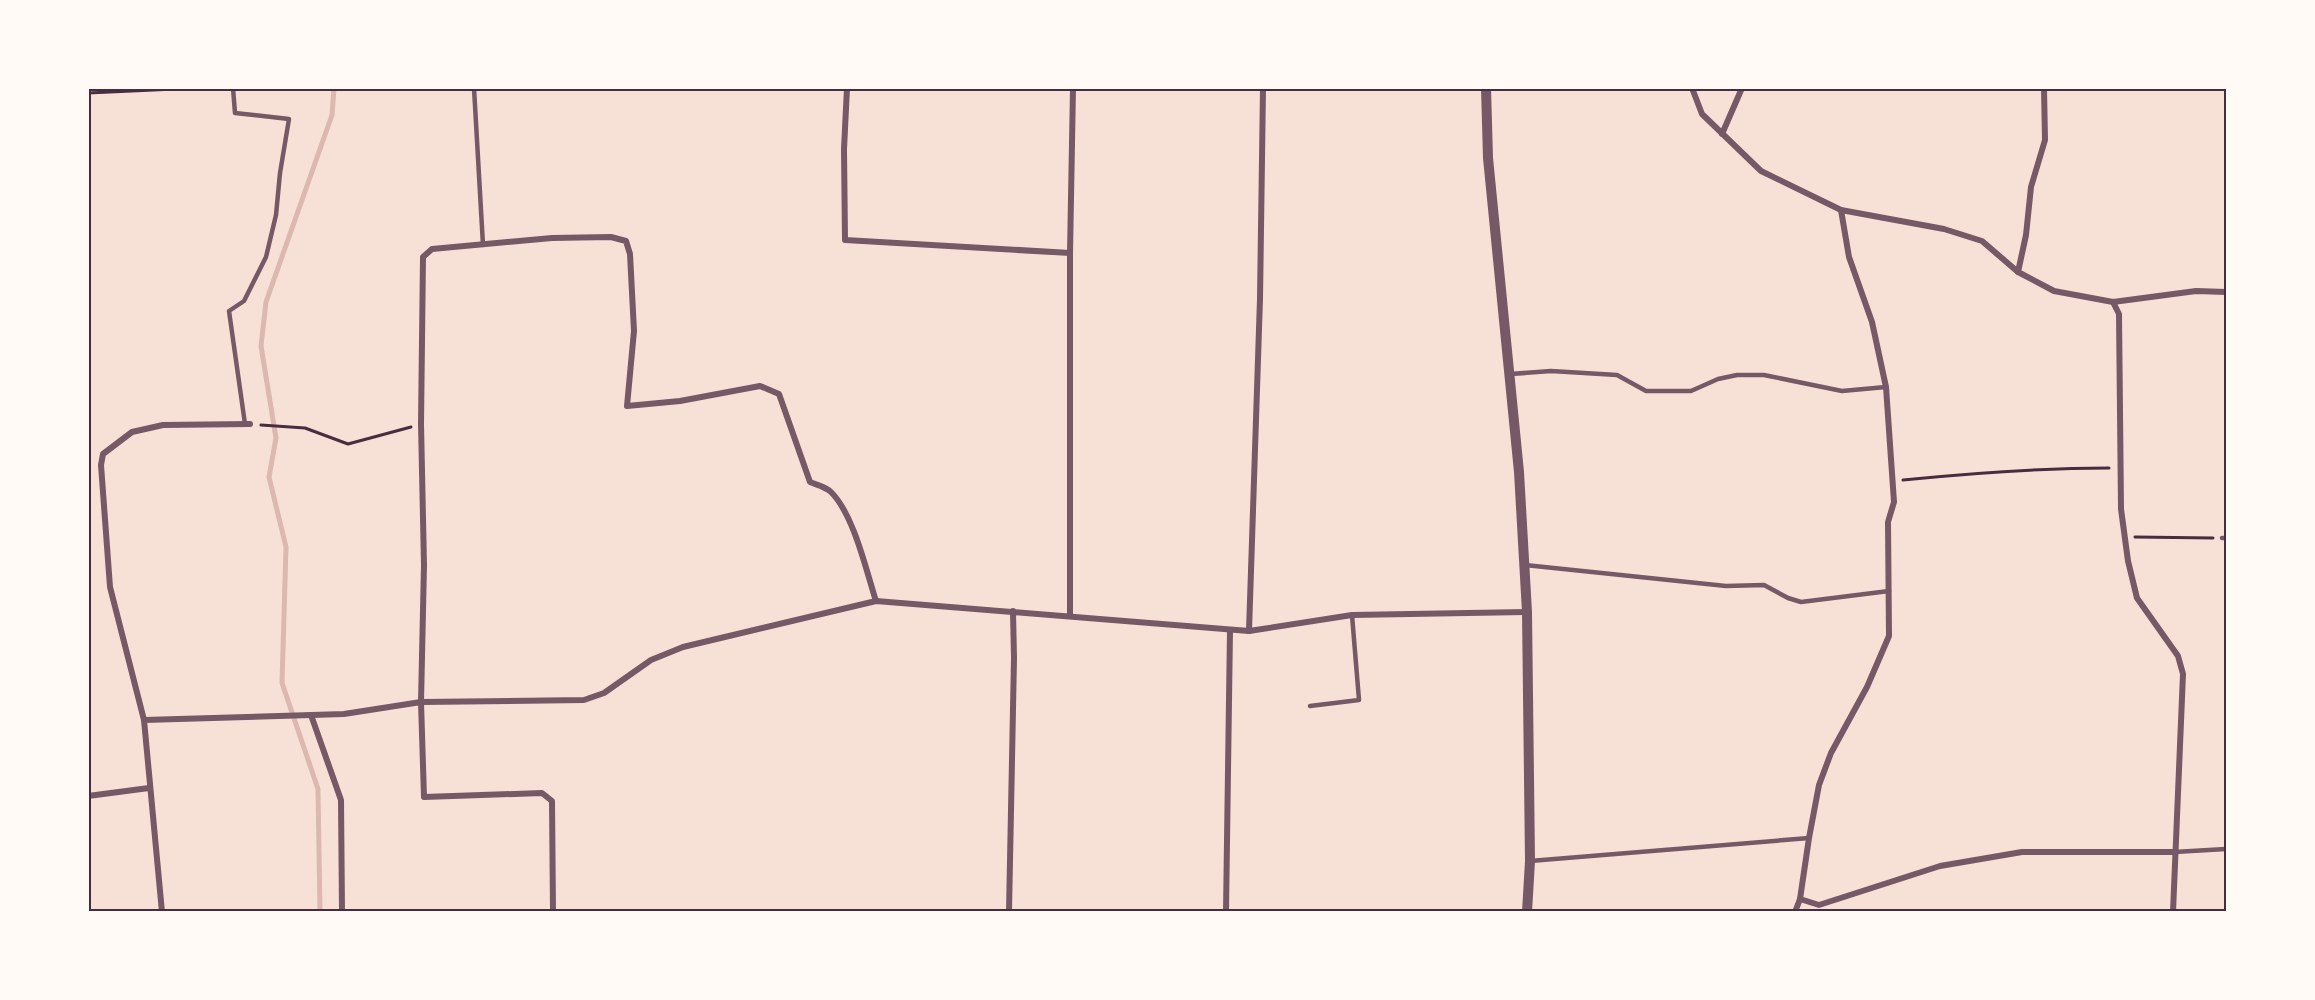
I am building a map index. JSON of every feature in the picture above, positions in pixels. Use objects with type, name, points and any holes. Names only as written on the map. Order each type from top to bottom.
[{"type":"street","points":[[847,88],[844,149],[845,240],[1070,253]]},
{"type":"street","points":[[1070,616],[1070,253],[1073,88]]},
{"type":"street","points":[[1250,631],[1260,299],[1263,88]]},
{"type":"street","points":[[1486,88],[1488,158],[1520,472],[1527,612],[1530,861],[1527,912]]},
{"type":"street","points":[[1692,88],[1702,114],[1761,171],[1841,210],[1944,229],[1982,241],[2018,272],[2054,291],[2113,302],[2196,291],[2226,292]]},
{"type":"street","points":[[1722,134],[1742,88]]},
{"type":"street","points":[[2018,272],[2026,235],[2031,187],[2045,140],[2044,88]]},
{"type":"street","points":[[1795,912],[1800,899],[1819,785],[1831,753],[1867,687],[1889,636],[1888,522],[1894,502],[1886,387],[1872,322],[1849,257],[1841,210]]},
{"type":"street","points":[[553,912],[552,801],[542,793],[424,797],[421,702],[424,565],[421,424],[423,257],[432,249],[552,238],[612,237],[626,241],[630,254],[634,331],[627,406],[680,401],[760,386],[779,394],[810,482],[830,491],[843,508],[858,542],[876,601]]},
{"type":"street","points":[[2113,302],[2119,314],[2121,509],[2128,561],[2137,598],[2178,656],[2183,674],[2173,912]]},
{"type":"street","points":[[162,912],[144,720],[110,587],[101,465],[103,454],[132,432],[163,425],[248,424]]},
{"type":"street","points":[[144,720],[344,714],[421,702],[584,700],[604,693],[651,660],[683,647],[876,601],[1250,631],[1352,615],[1527,612]]},
{"type":"street","points":[[1009,912],[1013,611]]},
{"type":"street","points":[[1226,912],[1230,630]]},
{"type":"street","points":[[312,715],[341,800],[342,912]]},
{"type":"street","points":[[88,796],[149,788]]},
{"type":"street","points":[[1800,899],[1819,905],[1940,866],[2022,852],[2174,852]]},
{"type":"lane","points":[[233,88],[234,113],[289,119],[276,215],[266,257],[244,300],[229,311],[248,424]]},
{"type":"lane","points":[[474,88],[483,245]]},
{"type":"lane","points":[[1510,374],[1551,370],[1617,375],[1646,391],[1691,391],[1718,379],[1737,375],[1764,375],[1842,391],[1886,387]]},
{"type":"lane","points":[[1524,565],[1726,586],[1764,585],[1801,602],[1888,591]]},
{"type":"lane","points":[[1310,706],[1359,700],[1352,615]]},
{"type":"lane","points":[[1530,861],[1809,838]]},
{"type":"lane","points":[[2174,852],[2226,849]]},
{"type":"path","points":[[88,93],[198,88]]},
{"type":"path","points":[[248,424],[305,428],[348,444],[421,424]]},
{"type":"path","points":[[1893,481],[1987,472],[2121,468]]},
{"type":"path","points":[[2124,537],[2224,538]]},
{"type":"waterway","points":[[320,912],[318,789],[282,683],[286,547],[269,477],[276,438],[261,346],[266,302],[332,115],[334,88]]}]
